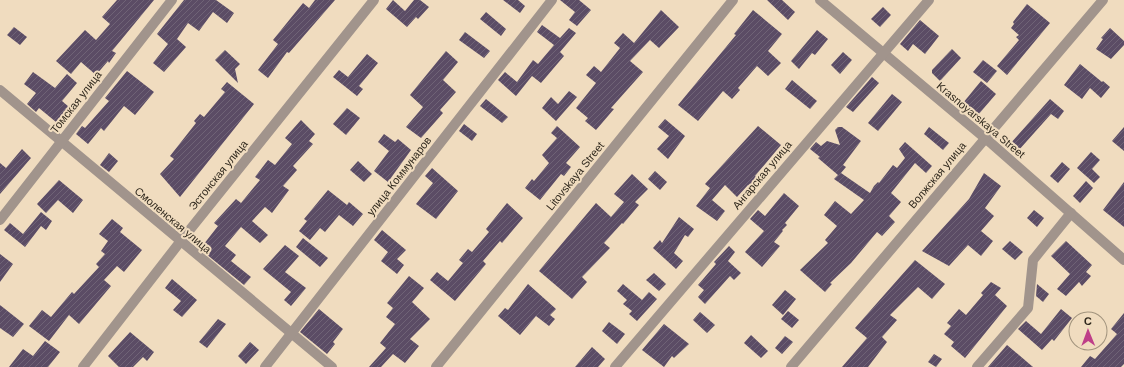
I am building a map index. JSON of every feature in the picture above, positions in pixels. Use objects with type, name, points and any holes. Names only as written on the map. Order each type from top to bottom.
[{"type":"street","name":"Томская улица","points":[[0,220],[172,0]]},
{"type":"street","name":"Эстонская улица","points":[[83,367],[180,242],[374,0]]},
{"type":"street","name":"улица Коммунаров","points":[[265,367],[552,0]]},
{"type":"street","name":"Litovskaya Street","points":[[436,367],[733,0]]},
{"type":"street","name":"Krasnoyarskaya Street","points":[[820,0],[984,138],[1124,260]]},
{"type":"street","name":"Ангарская улица","points":[[615,367],[929,0]]},
{"type":"street","name":"Волжская улица","points":[[791,367],[984,138],[1103,0]]},
{"type":"street","name":"Смоленская улица","points":[[0,90],[180,242],[292,332],[332,367]]},
{"type":"street","points":[[977,367],[1028,308],[1033,260],[1071,213]]},
{"type":"building","points":[[117,0],[154,0],[112,51],[116,53],[109,63],[108,61],[96,75],[81,62],[71,74],[56,61],[85,30],[96,40],[110,24],[102,17]]},
{"type":"building","points":[[184,0],[216,0],[234,13],[227,23],[213,12],[199,31],[188,23],[177,39],[186,47],[164,72],[153,63],[168,44],[157,34]]},
{"type":"building","points":[[315,0],[335,0],[289,53],[287,52],[268,78],[258,70],[278,44],[273,40],[303,3],[309,8]]},
{"type":"building","points":[[393,0],[405,11],[414,0],[420,0],[429,7],[418,19],[416,17],[407,27],[386,9]]},
{"type":"building","points":[[503,0],[518,0],[525,6],[520,13]]},
{"type":"building","points":[[560,0],[579,0],[591,10],[577,26],[569,20],[575,12]]},
{"type":"building","points":[[767,0],[782,0],[795,12],[788,20]]},
{"type":"building","points":[[1027,4],[1050,23],[1007,75],[997,66],[1019,40],[1016,37],[1019,35],[1011,28],[1014,24],[1013,22]]},
{"type":"building","points":[[883,7],[891,15],[880,27],[871,19]]},
{"type":"building","points":[[661,10],[679,27],[659,48],[650,40],[630,61],[643,72],[611,108],[614,109],[596,130],[585,121],[588,118],[576,108],[596,83],[586,75],[594,66],[601,72],[620,48],[614,43],[623,33],[634,43]]},
{"type":"building","points":[[753,10],[782,34],[768,51],[781,63],[768,76],[757,66],[738,88],[740,90],[732,99],[723,91],[698,121],[678,105],[736,35],[734,34]]},
{"type":"building","points":[[486,12],[506,29],[501,36],[480,19]]},
{"type":"building","points":[[920,20],[939,36],[925,54],[913,44],[908,51],[900,44]]},
{"type":"building","points":[[542,25],[560,38],[569,28],[576,33],[560,52],[564,56],[541,83],[532,76],[516,96],[498,80],[505,72],[517,82],[533,60],[538,64],[554,45],[537,32]]},
{"type":"building","points":[[14,27],[27,37],[20,45],[7,35]]},
{"type":"building","points":[[1110,28],[1124,41],[1124,45],[1111,59],[1096,49],[1103,39],[1101,38]]},
{"type":"building","points":[[817,30],[828,39],[815,55],[812,53],[799,69],[791,61]]},
{"type":"building","points":[[465,32],[490,51],[484,58],[459,40]]},
{"type":"building","points":[[952,49],[961,58],[940,81],[932,73],[932,70]]},
{"type":"building","points":[[225,50],[240,64],[235,69],[238,83],[215,60]]},
{"type":"building","points":[[446,51],[458,62],[443,80],[456,92],[440,110],[443,113],[421,138],[406,127],[423,107],[410,95]]},
{"type":"building","points":[[843,52],[852,60],[840,74],[831,65]]},
{"type":"building","points":[[367,54],[378,63],[359,86],[363,89],[357,96],[333,77],[339,70],[348,77]]},
{"type":"building","points":[[983,60],[997,71],[987,83],[973,72]]},
{"type":"building","points":[[1080,64],[1110,87],[1101,98],[1090,88],[1082,99],[1064,85]]},
{"type":"building","points":[[127,71],[154,92],[135,115],[124,106],[104,131],[101,128],[88,144],[76,134],[82,126],[85,128],[109,101],[105,98]]},
{"type":"building","points":[[33,72],[55,88],[67,74],[77,83],[62,101],[69,107],[56,122],[39,108],[36,112],[27,104],[36,93],[24,84]]},
{"type":"building","points":[[872,77],[879,83],[853,112],[846,107]]},
{"type":"building","points":[[792,80],[817,101],[810,109],[785,89]]},
{"type":"building","points":[[981,81],[996,94],[978,115],[963,103]]},
{"type":"building","points":[[227,82],[254,104],[180,197],[160,174],[174,159],[170,156],[196,123],[194,121],[200,114],[204,117],[225,92],[221,89]]},
{"type":"building","points":[[569,91],[577,97],[556,121],[542,108],[551,97],[558,104]]},
{"type":"building","points":[[892,94],[902,102],[878,131],[868,123]]},
{"type":"building","points":[[486,99],[508,117],[502,123],[480,106]]},
{"type":"building","points":[[1050,99],[1064,111],[1058,119],[1051,114],[1018,151],[1010,144]]},
{"type":"building","points":[[347,108],[360,118],[346,135],[333,124]]},
{"type":"building","points":[[665,119],[685,136],[668,159],[657,149],[669,136],[658,127]]},
{"type":"building","points":[[301,120],[315,134],[309,141],[313,144],[293,166],[297,170],[283,186],[289,190],[272,213],[265,207],[252,221],[268,235],[260,243],[241,227],[225,246],[236,255],[231,261],[251,277],[244,285],[200,249],[218,226],[214,223],[236,199],[241,203],[260,180],[255,177],[268,160],[275,165],[292,144],[285,138]]},
{"type":"building","points":[[464,124],[477,134],[472,141],[459,131]]},
{"type":"building","points":[[557,126],[580,147],[566,163],[571,167],[564,176],[561,174],[540,200],[525,188],[532,179],[534,181],[549,163],[542,155],[557,138],[551,133]]},
{"type":"building","points":[[758,126],[781,145],[755,176],[757,178],[751,187],[748,185],[737,197],[725,185],[712,200],[725,211],[717,221],[696,206],[710,188],[705,184]]},
{"type":"building","points":[[838,127],[842,127],[861,141],[843,165],[846,167],[841,173],[870,193],[874,186],[878,182],[879,183],[893,165],[897,168],[905,158],[899,149],[905,142],[932,166],[926,173],[915,163],[891,193],[901,202],[889,216],[895,222],[882,236],[877,232],[851,263],[830,283],[832,284],[825,292],[800,270],[828,243],[825,240],[837,226],[824,215],[835,201],[851,214],[864,200],[834,179],[838,175],[810,149],[816,142],[821,146],[827,141],[840,145],[835,130]]},
{"type":"building","points":[[929,127],[949,143],[943,150],[924,134]]},
{"type":"building","points":[[1124,127],[1124,151],[1112,141]]},
{"type":"building","points":[[384,134],[395,142],[398,139],[411,150],[388,182],[374,171],[389,151],[378,142]]},
{"type":"building","points":[[22,149],[31,158],[0,194],[0,163],[6,168]]},
{"type":"building","points":[[1091,152],[1100,160],[1092,169],[1100,177],[1094,183],[1077,168]]},
{"type":"building","points":[[109,153],[118,161],[109,172],[100,165]]},
{"type":"building","points":[[358,161],[372,174],[364,182],[350,170]]},
{"type":"building","points":[[1062,162],[1070,169],[1058,183],[1050,176]]},
{"type":"building","points":[[432,168],[458,191],[436,219],[416,204],[433,183],[425,176]]},
{"type":"building","points":[[655,171],[667,182],[660,190],[648,179]]},
{"type":"building","points":[[984,173],[1001,186],[985,208],[994,216],[981,231],[993,241],[981,256],[968,245],[949,266],[922,251],[969,199]]},
{"type":"building","points":[[632,174],[648,189],[635,202],[639,205],[604,243],[610,248],[582,277],[587,282],[572,299],[539,271],[596,203],[611,217],[624,202],[614,194]]},
{"type":"building","points":[[59,180],[83,200],[73,213],[58,200],[46,213],[37,204]]},
{"type":"building","points":[[1086,181],[1093,188],[1080,203],[1073,196]]},
{"type":"building","points":[[1124,182],[1124,227],[1103,210]]},
{"type":"building","points":[[328,190],[347,205],[349,202],[363,214],[353,226],[339,215],[325,232],[320,228],[310,240],[299,231],[307,221],[304,219]]},
{"type":"building","points":[[784,193],[799,206],[785,223],[787,225],[774,242],[780,246],[762,267],[745,252],[764,231],[750,219],[758,210],[765,216]]},
{"type":"building","points":[[154,202],[163,210],[159,214],[150,206]]},
{"type":"building","points":[[507,203],[523,218],[502,243],[500,241],[483,261],[486,264],[455,301],[430,280],[437,272],[448,281],[463,263],[459,260],[468,249],[472,252],[489,232],[486,229]]},
{"type":"building","points":[[1034,210],[1044,218],[1037,227],[1027,218]]},
{"type":"building","points":[[41,212],[52,221],[46,230],[41,226],[25,247],[4,230],[10,223],[23,234]]},
{"type":"building","points":[[679,217],[694,229],[688,237],[685,235],[674,253],[683,261],[676,269],[653,248],[660,240],[662,243]]},
{"type":"building","points":[[112,219],[123,228],[120,232],[142,250],[124,272],[117,266],[104,280],[111,286],[79,324],[69,315],[49,341],[29,326],[42,310],[51,317],[72,292],[74,294],[99,267],[96,264],[105,254],[101,251],[108,241],[99,234]]},
{"type":"building","points":[[382,230],[406,250],[397,259],[404,265],[397,274],[381,261],[388,252],[374,240]]},
{"type":"building","points":[[303,238],[328,258],[320,267],[296,247]]},
{"type":"building","points":[[1010,241],[1023,252],[1015,260],[1002,249]]},
{"type":"building","points":[[1066,241],[1092,265],[1086,272],[1091,276],[1082,286],[1079,282],[1066,296],[1057,289],[1070,274],[1051,256]]},
{"type":"building","points":[[285,245],[299,256],[285,272],[306,288],[291,306],[284,300],[291,292],[263,269]]},
{"type":"building","points":[[729,246],[735,252],[728,261],[741,273],[734,280],[730,276],[705,304],[698,297],[704,290],[698,285],[716,264],[714,262]]},
{"type":"building","points":[[0,254],[13,264],[0,282]]},
{"type":"building","points":[[915,260],[945,284],[932,299],[918,287],[890,315],[897,320],[882,337],[887,342],[868,367],[842,367],[867,338],[855,328]]},
{"type":"building","points":[[654,273],[666,284],[659,291],[646,280]]},
{"type":"building","points":[[409,276],[424,288],[412,302],[430,319],[410,339],[419,346],[405,363],[393,354],[381,367],[369,367],[386,348],[380,343],[395,324],[386,317],[393,308],[387,303]]},
{"type":"building","points":[[172,279],[197,300],[182,317],[173,310],[181,301],[165,288]]},
{"type":"building","points":[[991,282],[1001,288],[995,295],[1007,306],[965,358],[951,346],[954,342],[944,334],[951,326],[947,323],[959,309],[966,315],[983,295],[981,293]]},
{"type":"building","points":[[528,284],[556,309],[550,315],[555,319],[549,326],[536,316],[520,335],[498,316],[505,308],[508,310]]},
{"type":"building","points":[[623,284],[642,300],[649,292],[657,299],[637,321],[629,314],[632,311],[623,304],[627,300],[617,291]]},
{"type":"building","points":[[1037,284],[1049,294],[1043,302],[1036,296]]},
{"type":"building","points":[[785,290],[796,299],[783,315],[772,305]]},
{"type":"building","points":[[0,305],[24,324],[13,337],[0,328]]},
{"type":"building","points":[[319,309],[343,329],[333,342],[335,344],[327,354],[300,332]]},
{"type":"building","points":[[1061,309],[1068,315],[1068,323],[1054,341],[1052,339],[1042,350],[1018,329],[1026,321],[1041,334]]},
{"type":"building","points":[[788,311],[799,320],[792,328],[781,319]]},
{"type":"building","points":[[700,312],[715,325],[707,333],[693,320]]},
{"type":"building","points":[[1124,313],[1124,364],[1121,367],[1081,367],[1090,356],[1095,359],[1102,351],[1108,351],[1108,344],[1117,334],[1111,329]]},
{"type":"building","points":[[218,319],[226,324],[207,348],[199,342]]},
{"type":"building","points":[[609,322],[625,334],[617,344],[602,331]]},
{"type":"building","points":[[664,324],[689,344],[674,358],[672,356],[664,367],[642,350]]},
{"type":"building","points":[[130,332],[154,352],[147,361],[143,357],[133,367],[119,367],[108,356]]},
{"type":"building","points":[[751,335],[768,351],[761,358],[744,343]]},
{"type":"building","points":[[785,336],[793,342],[782,354],[775,348]]},
{"type":"building","points":[[45,341],[60,352],[48,367],[9,367],[23,349],[33,356]]},
{"type":"building","points":[[250,342],[259,350],[246,364],[238,356]]},
{"type":"building","points":[[1007,345],[1033,367],[988,367]]},
{"type":"building","points":[[592,347],[605,359],[598,367],[575,367]]},
{"type":"building","points":[[934,354],[942,359],[936,367],[928,362]]}]
